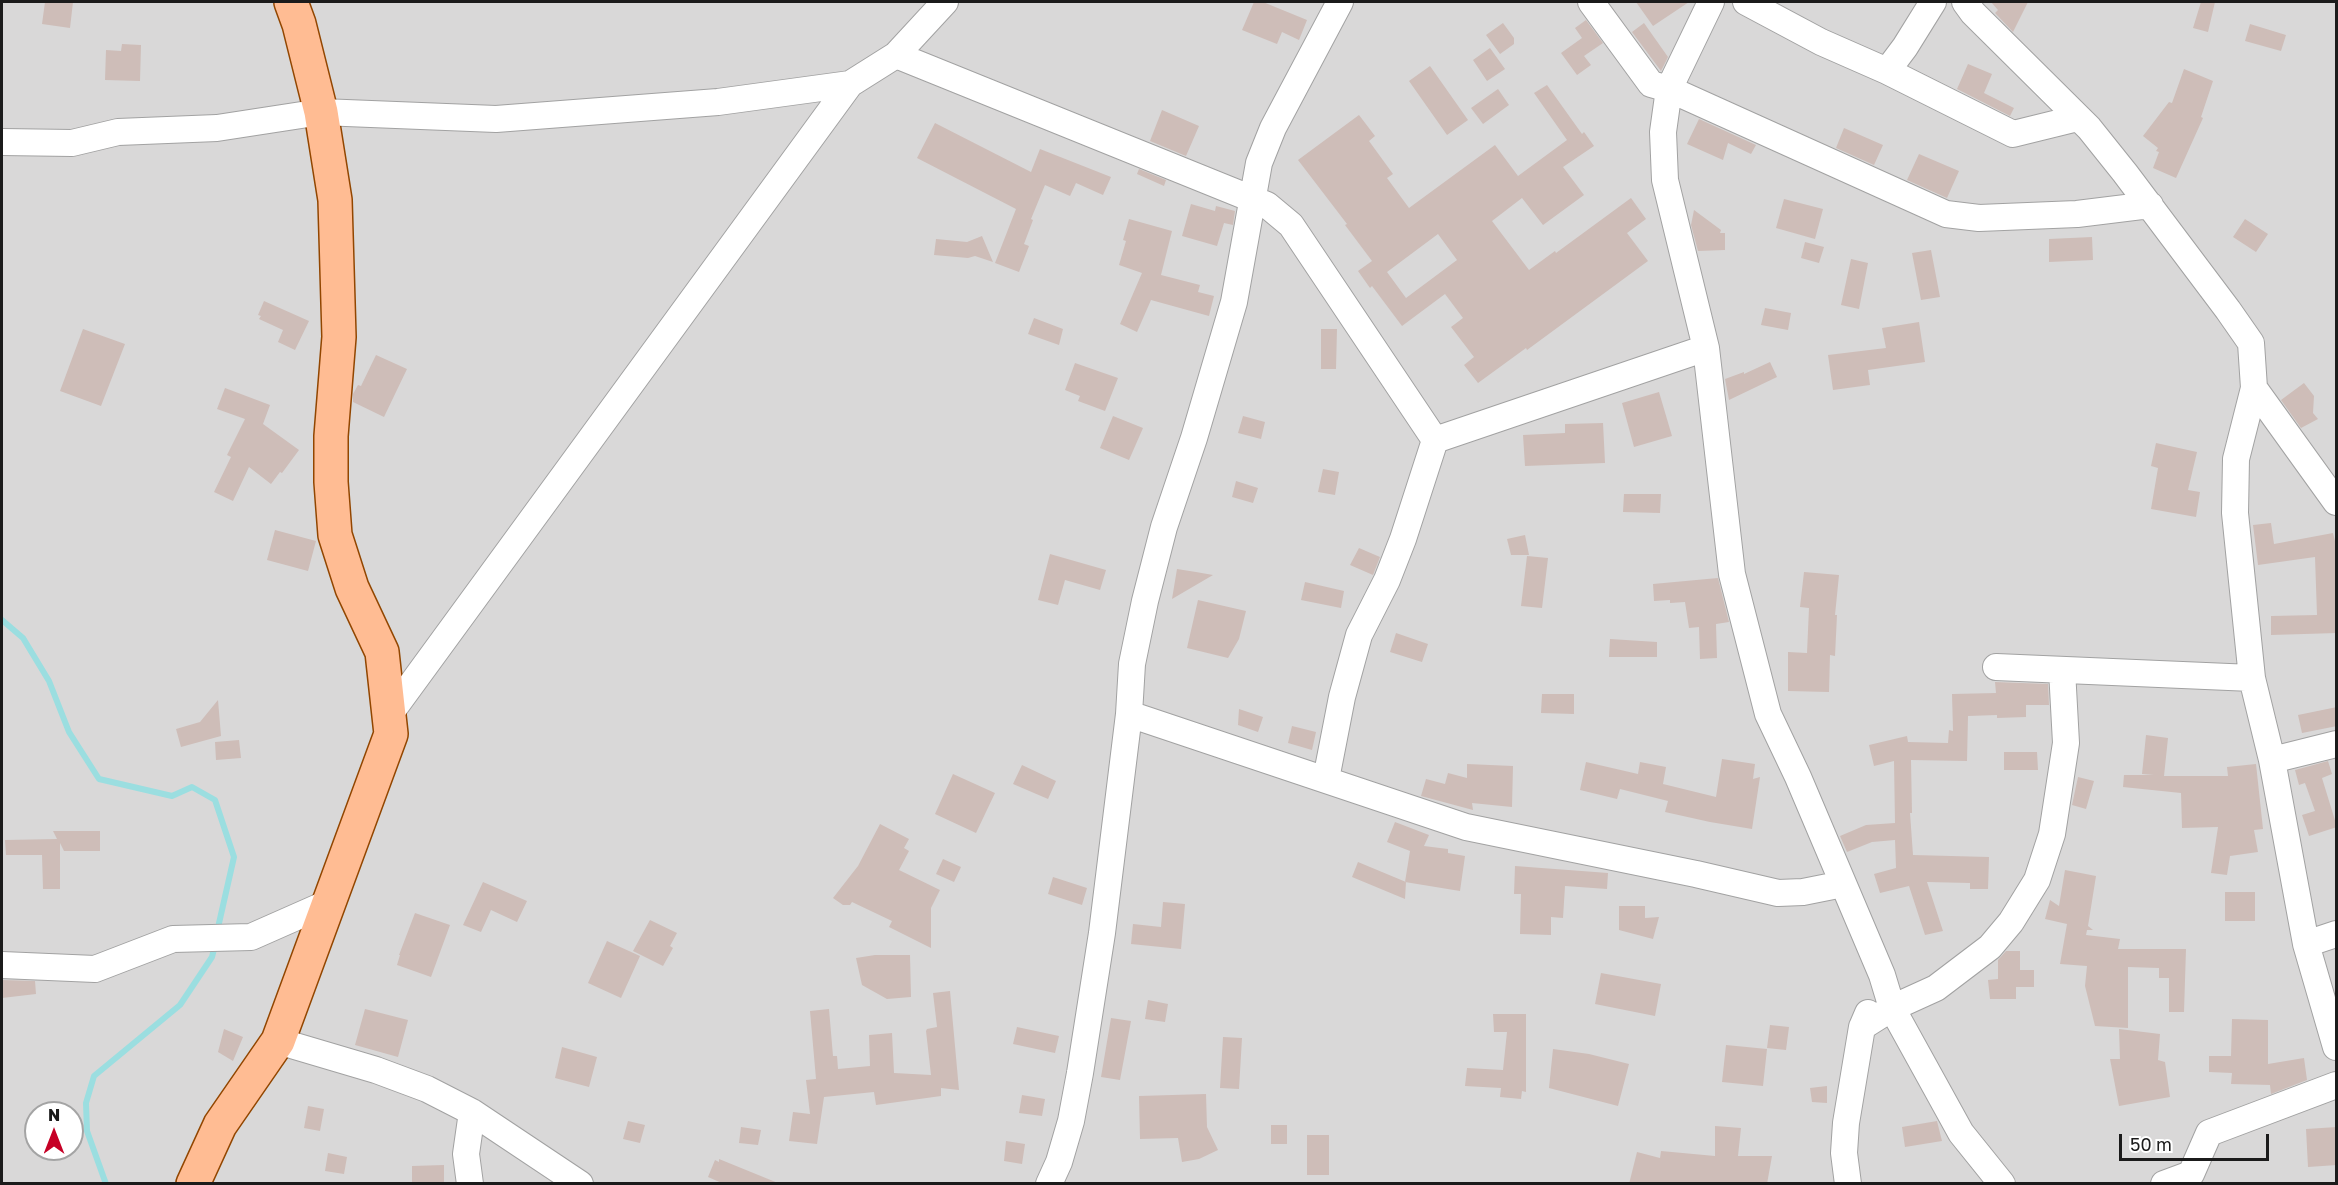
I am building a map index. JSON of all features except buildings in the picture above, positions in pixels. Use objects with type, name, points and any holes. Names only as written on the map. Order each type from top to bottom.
[{"type":"main road","points":[[194,1184],[220,1125],[278,1041],[391,734],[382,652],[352,588],[335,535],[331,448],[339,337],[335,200],[321,112],[299,24],[291,2]]},
{"type":"street","points":[[389,715],[850,84],[896,55],[945,2]]},
{"type":"street","points":[[1049,1184],[1059,1162],[1071,1121],[1080,1073],[1102,933],[1129,714],[1132,664],[1145,602],[1164,527],[1194,438],[1234,302],[1259,163],[1273,128],[1339,2]]},
{"type":"street","points":[[1591,2],[1652,84],[1668,89],[1946,214],[1979,218],[2078,214],[2150,205]]},
{"type":"street","points":[[1711,2],[1668,89],[1663,132],[1665,180],[1706,348],[1732,574],[1768,714],[1798,777],[1882,975],[1892,1008],[1961,1132],[2002,1184]]},
{"type":"street","points":[[1746,2],[1821,42],[1887,71],[2013,134],[2078,118]]},
{"type":"street","points":[[1887,71],[1933,2]]},
{"type":"street","points":[[1965,2],[1973,13],[2089,128],[2150,205],[2251,343],[2254,388],[2236,459],[2235,513],[2252,678],[2272,760],[2306,944],[2337,1047]]},
{"type":"street","points":[[896,55],[1267,205],[1291,225],[1435,440]]},
{"type":"street","points":[[2,142],[72,143],[118,132],[217,128],[321,112],[496,119],[718,102],[850,84]]},
{"type":"street","points":[[1435,440],[1706,348]]},
{"type":"street","points":[[2254,388],[2337,502]]},
{"type":"street","points":[[1326,779],[1342,697],[1359,635],[1388,580],[1435,440]]},
{"type":"street","points":[[1996,667],[2252,678]]},
{"type":"street","points":[[1862,1027],[1892,1008],[1936,988],[1990,947],[2011,922],[2037,880],[2052,834],[2066,743],[2062,670]]},
{"type":"street","points":[[1129,714],[1466,827],[1778,893],[1803,892],[1843,884]]},
{"type":"street","points":[[2272,760],[2337,744]]},
{"type":"street","points":[[2,965],[95,969],[173,939],[251,938],[328,903]]},
{"type":"street","points":[[2306,944],[2337,934]]},
{"type":"street","points":[[1848,1184],[1844,1153],[1846,1123],[1862,1027],[1882,975]]},
{"type":"street","points":[[278,1041],[376,1070],[427,1089],[472,1112],[580,1184]]},
{"type":"street","points":[[2164,1184],[2195,1179],[2210,1132],[2337,1085]]},
{"type":"street","points":[[470,1184],[466,1154],[472,1112]]},
{"type":"shaded area","points":[[2,2],[2336,2],[2336,1183],[2,1184]]},
{"type":"waterway","points":[[2,620],[23,638],[49,681],[69,732],[99,779],[172,796],[192,787],[215,800],[234,857],[217,932]]},
{"type":"waterway","points":[[106,1184],[87,1131],[86,1103],[94,1076],[180,1005],[212,957],[215,945]]}]
